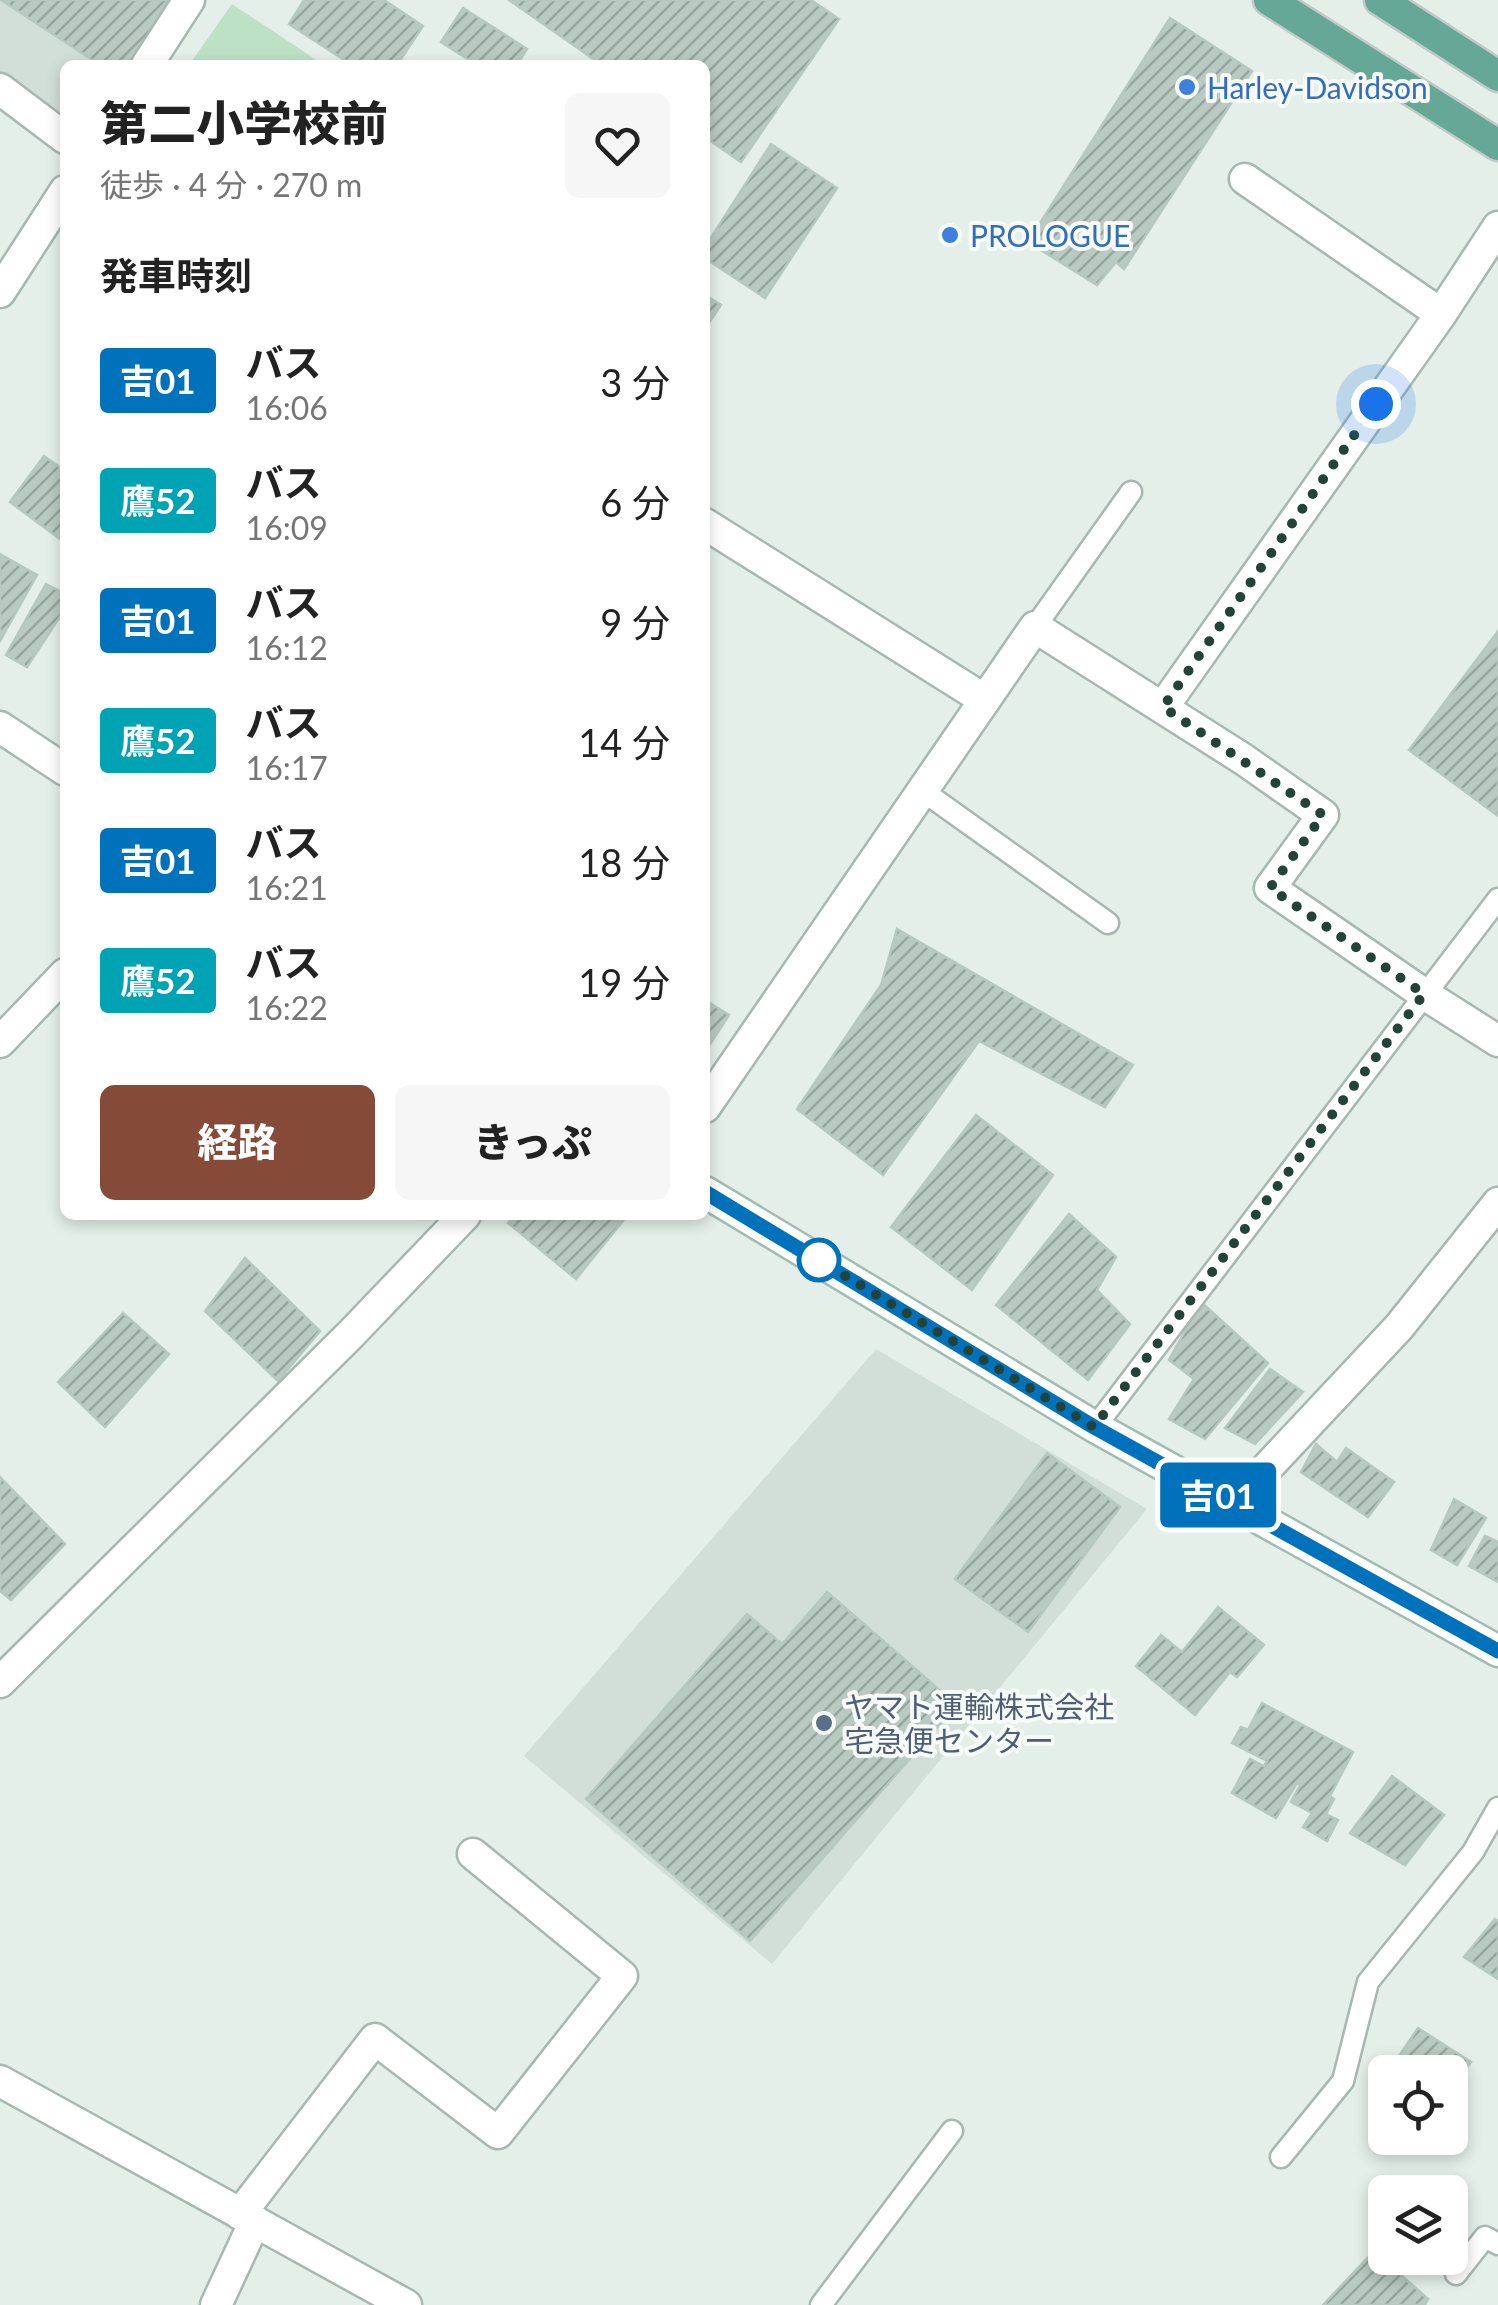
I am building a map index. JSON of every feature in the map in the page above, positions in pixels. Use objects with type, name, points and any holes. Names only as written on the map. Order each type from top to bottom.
[{"type":"main road","points":[[1269,0],[1498,144]]},
{"type":"main road","points":[[1380,0],[1498,76]]},
{"type":"street","points":[[150,60],[190,0]]},
{"type":"street","points":[[0,90],[60,134]]},
{"type":"street","points":[[1245,179],[1441,314]]},
{"type":"street","points":[[0,292],[60,199]]},
{"type":"street","points":[[1163,707],[1441,314],[1498,227]]},
{"type":"street","points":[[710,527],[984,700]]},
{"type":"street","points":[[710,1101],[1036,627],[1323,815],[1270,888],[1498,1041]]},
{"type":"street","points":[[0,726],[60,767]]},
{"type":"street","points":[[0,1042],[60,979]]},
{"type":"street","points":[[710,1195],[1094,1427],[1498,1651]]},
{"type":"street","points":[[1233,1504],[1399,1327],[1498,1202]]},
{"type":"street","points":[[0,1682],[352,1334],[460,1220]]},
{"type":"street","points":[[216,2305],[247,2218],[375,2039],[498,2133],[622,1976],[473,1854]]},
{"type":"street","points":[[0,2082],[406,2305]]},
{"type":"lane","points":[[1036,627],[1131,492]]},
{"type":"lane","points":[[923,791],[1108,924]]},
{"type":"lane","points":[[1094,1427],[1498,898]]},
{"type":"lane","points":[[1281,2157],[1343,2081],[1368,1982],[1473,1852],[1498,1808]]},
{"type":"lane","points":[[821,2305],[952,2131]]},
{"type":"lane","points":[[1468,2260],[1486,2238],[1498,2244]]},
{"type":"shaded area","points":[[0,0],[178,0],[132,60],[60,60],[60,116],[0,72]]},
{"type":"shaded area","points":[[876,1349],[1147,1509],[772,1964],[524,1756]]},
{"type":"green space","points":[[232,4],[316,60],[193,60]]},
{"type":"building","points":[[1,0],[176,0],[135,60],[92,60]]},
{"type":"building","points":[[304,0],[384,0],[423,26],[400,60],[344,60],[289,24]]},
{"type":"building","points":[[509,0],[811,0],[839,19],[741,162],[710,140],[710,60],[595,60]]},
{"type":"building","points":[[463,8],[527,49],[520,60],[469,60],[441,42]]},
{"type":"building","points":[[1170,18],[1252,71],[1124,269],[1116,262],[1097,285],[1028,242]]},
{"type":"building","points":[[771,144],[837,188],[765,298],[710,261],[710,239]]},
{"type":"building","points":[[710,298],[721,305],[710,322]]},
{"type":"building","points":[[44,456],[60,467],[60,539],[10,502]]},
{"type":"building","points":[[0,554],[37,575],[0,641]]},
{"type":"building","points":[[46,584],[60,591],[60,617],[27,667],[6,655]]},
{"type":"building","points":[[1498,631],[1498,816],[1409,750]]},
{"type":"building","points":[[897,929],[1133,1065],[1105,1107],[979,1041],[883,1175],[797,1109],[881,985]]},
{"type":"building","points":[[710,1003],[729,1015],[710,1044]]},
{"type":"building","points":[[976,1115],[1053,1175],[972,1290],[891,1227]]},
{"type":"building","points":[[1069,1214],[1116,1257],[1097,1290],[1130,1324],[1088,1380],[996,1305]]},
{"type":"building","points":[[511,1220],[624,1220],[576,1279],[508,1223]]},
{"type":"building","points":[[245,1258],[320,1331],[278,1381],[205,1311]]},
{"type":"building","points":[[1201,1302],[1268,1363],[1205,1439],[1169,1419],[1194,1379],[1169,1360]]},
{"type":"building","points":[[123,1313],[169,1354],[105,1427],[58,1382]]},
{"type":"building","points":[[1270,1369],[1303,1392],[1255,1444],[1225,1428]]},
{"type":"building","points":[[1316,1444],[1337,1462],[1346,1448],[1394,1482],[1368,1517],[1301,1472]]},
{"type":"building","points":[[1047,1453],[1120,1507],[1028,1632],[955,1579]]},
{"type":"building","points":[[0,1477],[65,1544],[11,1600],[0,1591]]},
{"type":"building","points":[[1454,1499],[1486,1518],[1457,1565],[1431,1550]]},
{"type":"building","points":[[1485,1536],[1498,1542],[1498,1582],[1469,1566]]},
{"type":"building","points":[[827,1592],[957,1705],[750,1941],[586,1799],[747,1614],[782,1644]]},
{"type":"building","points":[[1218,1607],[1264,1645],[1237,1677],[1230,1672],[1195,1715],[1136,1666],[1161,1635],[1182,1652]]},
{"type":"building","points":[[1262,1703],[1353,1752],[1330,1796],[1334,1799],[1326,1814],[1338,1820],[1327,1841],[1303,1827],[1312,1813],[1291,1802],[1300,1785],[1297,1783],[1276,1818],[1232,1793],[1250,1759],[1264,1766],[1267,1761],[1232,1743],[1241,1727],[1248,1730]]},
{"type":"building","points":[[1392,1776],[1444,1815],[1405,1865],[1350,1833]]},
{"type":"building","points":[[1495,1919],[1498,1921],[1498,1979],[1464,1957]]},
{"type":"building","points":[[1418,2028],[1460,2055],[1400,2055]]},
{"type":"building","points":[[1368,2257],[1368,2275],[1401,2275],[1428,2299],[1425,2305],[1323,2305]]},
{"type":"bus line","name":"吉01","points":[[710,1195],[1094,1427],[1498,1651]]},
{"type":"place","name":"Harley-Davidson","points":[[1187,87]]},
{"type":"place","name":"PROLOGUE","points":[[950,235]]},
{"type":"place","name":"ヤマト運輸株式会社 宅急便センター","points":[[824,1723]]},
{"type":"route","points":[[819,1260],[809,1254],[1094,1427],[1424,994],[1270,888],[1323,815],[1163,707],[1376,404]]}]
